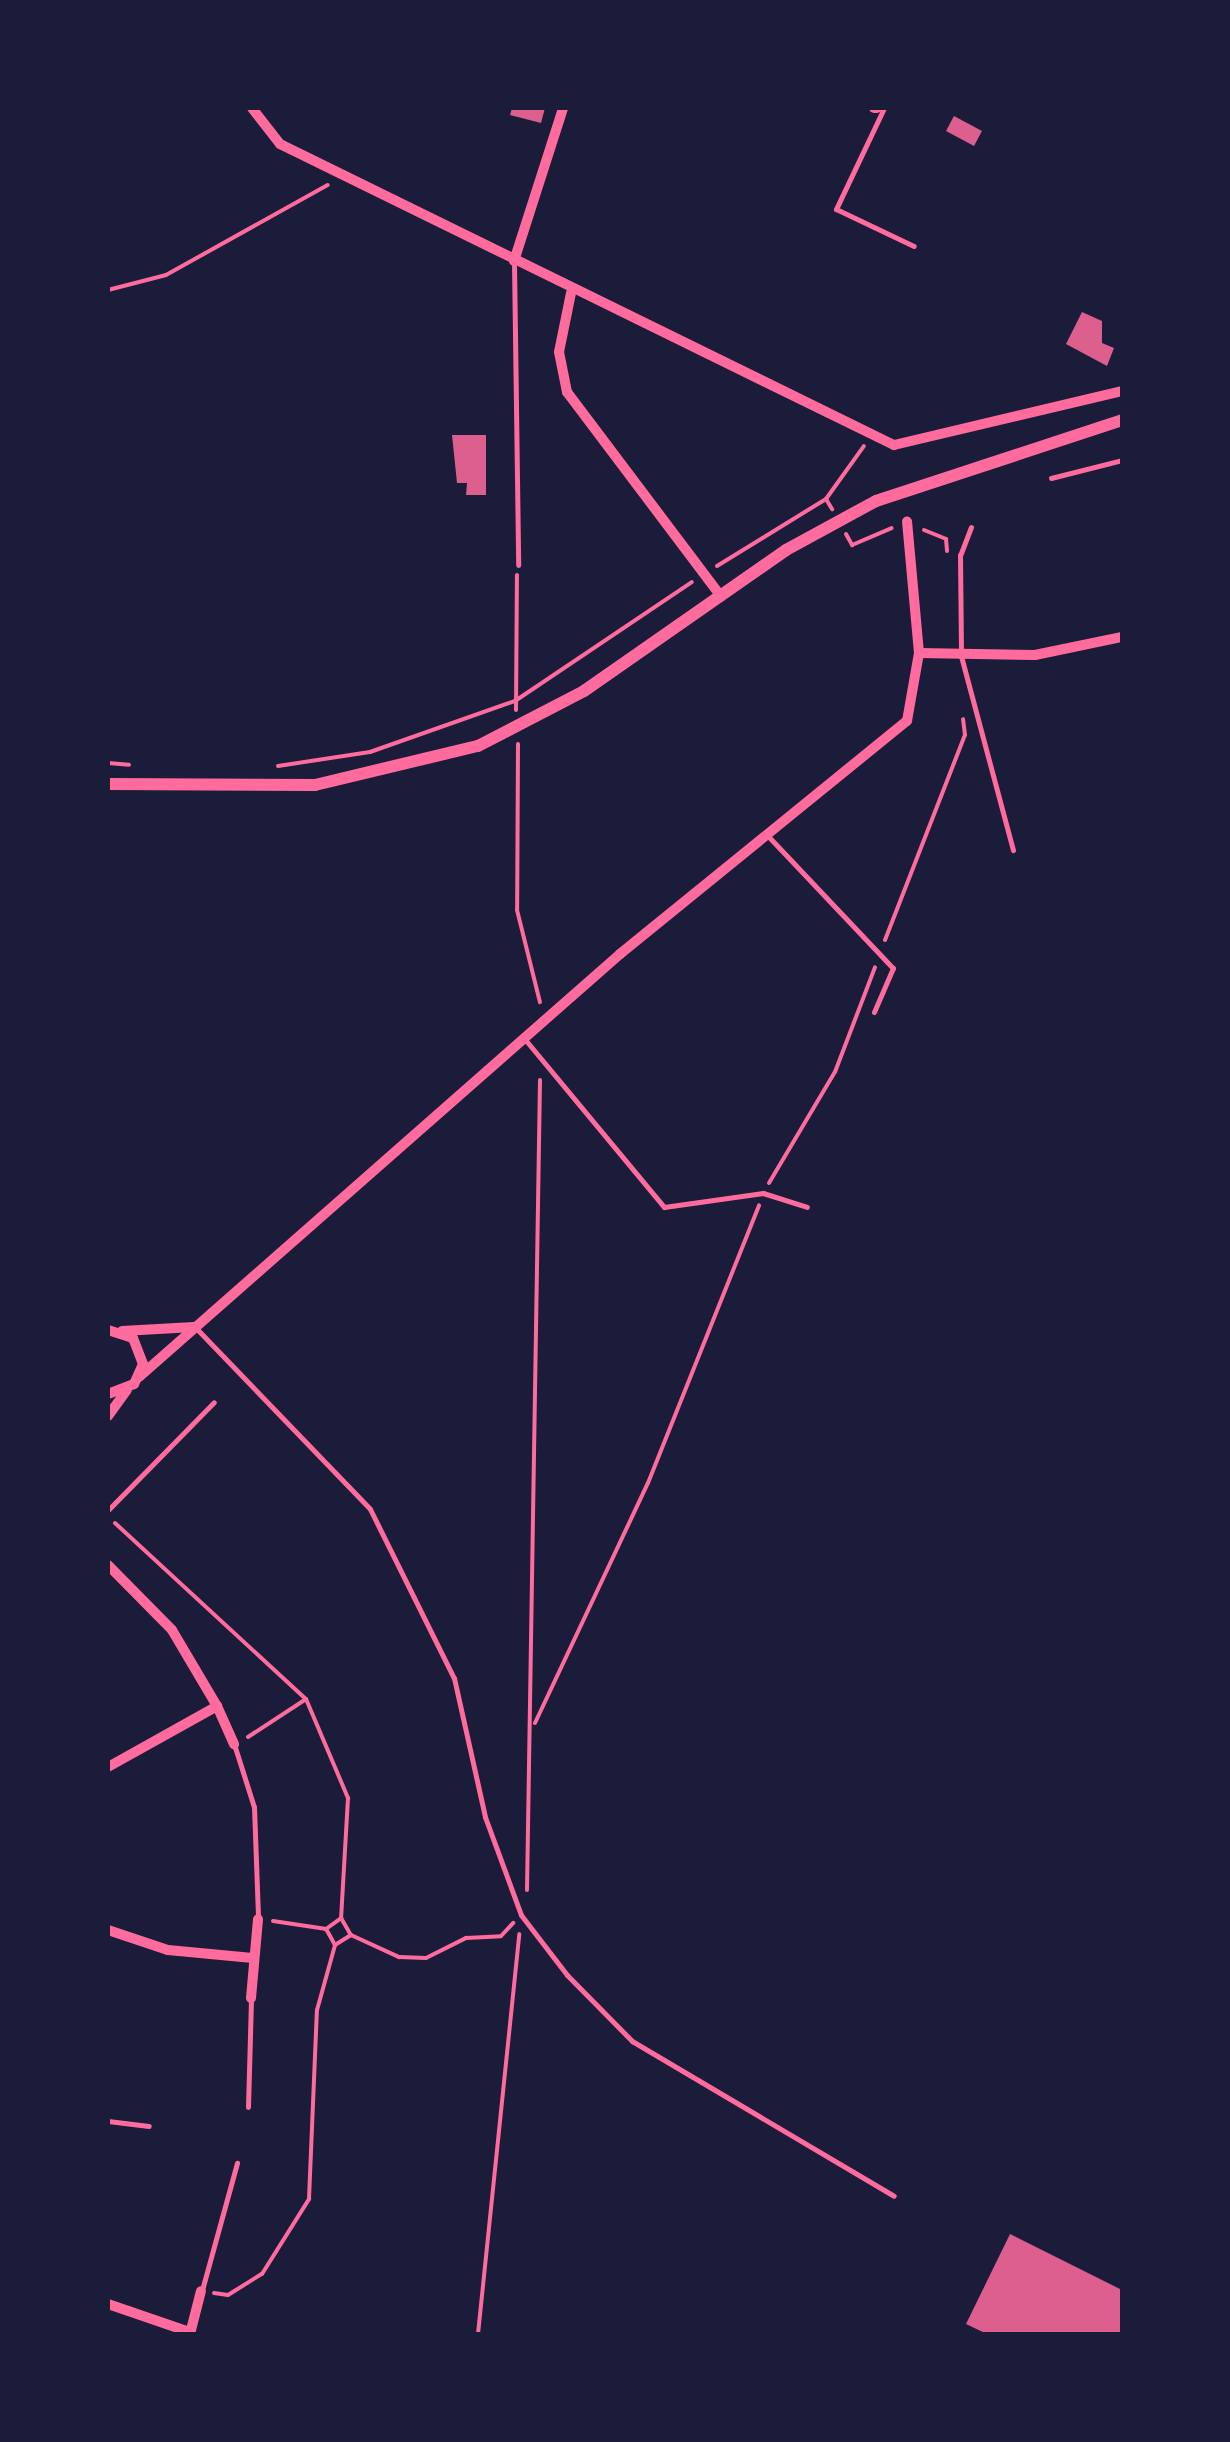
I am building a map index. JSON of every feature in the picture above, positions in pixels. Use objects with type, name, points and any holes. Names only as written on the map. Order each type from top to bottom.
[{"type":"street","points":[[252,108],[280,144],[571,293],[908,447],[1122,391]]},
{"type":"street","points":[[514,261],[563,108]]},
{"type":"street","points":[[571,293],[559,352],[567,392],[721,596]]},
{"type":"street","points":[[108,784],[314,785],[518,730],[721,596],[911,486],[1122,420]]},
{"type":"street","points":[[108,1416],[140,1377],[522,1037],[907,721],[918,654],[907,522]]},
{"type":"street","points":[[918,654],[1065,652],[1122,636]]},
{"type":"street","points":[[111,1329],[196,1327]]},
{"type":"street","points":[[111,1329],[141,1350],[140,1377]]},
{"type":"street","points":[[108,1394],[128,1390]]},
{"type":"street","points":[[108,1565],[172,1630],[217,1706],[234,1744]]},
{"type":"street","points":[[108,1767],[217,1706]]},
{"type":"street","points":[[251,1998],[258,1919]]},
{"type":"street","points":[[108,1930],[168,1950],[253,1958]]},
{"type":"street","points":[[108,2304],[190,2333],[201,2292]]},
{"type":"lane","points":[[878,108],[836,209],[914,246]]},
{"type":"lane","points":[[514,261],[518,566]]},
{"type":"lane","points":[[1051,478],[1122,460]]},
{"type":"lane","points":[[971,527],[960,555],[961,656],[1013,850]]},
{"type":"lane","points":[[766,834],[893,968],[874,1012]]},
{"type":"lane","points":[[522,1037],[664,1207],[763,1193],[807,1208]]},
{"type":"lane","points":[[196,1327],[370,1510],[454,1678],[484,1818],[521,1915],[632,2041],[894,2196]]},
{"type":"lane","points":[[108,1512],[214,1402]]},
{"type":"lane","points":[[234,1744],[254,1808],[258,1919]]},
{"type":"lane","points":[[248,2107],[251,1998]]},
{"type":"lane","points":[[108,2121],[149,2126]]},
{"type":"lane","points":[[201,2292],[237,2163]]},
{"type":"path","points":[[108,290],[166,275],[345,175]]},
{"type":"path","points":[[734,556],[826,499],[872,440]]},
{"type":"path","points":[[852,545],[907,522],[946,540],[947,559]]},
{"type":"path","points":[[518,566],[517,910],[541,1005],[522,1037]]},
{"type":"path","points":[[266,767],[370,752],[515,701],[678,591]]},
{"type":"path","points":[[535,1724],[648,1483],[763,1193],[835,1072],[965,734],[962,715]]},
{"type":"path","points":[[108,764],[147,767]]},
{"type":"path","points":[[478,2334],[521,1915],[535,1724],[540,1060]]},
{"type":"path","points":[[108,1512],[306,1699],[348,1798],[341,1918],[351,1935],[399,1957],[426,1958],[466,1938],[501,1936],[521,1915]]},
{"type":"path","points":[[234,1744],[306,1699]]},
{"type":"path","points":[[258,1919],[326,1929],[341,1918]]},
{"type":"path","points":[[201,2292],[228,2296],[262,2274],[309,2199],[315,2029],[334,1945],[326,1929]]},
{"type":"path","points":[[334,1945],[351,1935]]},
{"type":"building","points":[[512,108],[545,108],[541,123],[510,115]]},
{"type":"building","points":[[954,116],[982,131],[974,146],[946,131]]},
{"type":"building","points":[[1082,312],[1102,321],[1102,343],[1114,348],[1107,366],[1066,344]]},
{"type":"building","points":[[452,435],[486,435],[486,495],[466,495],[467,483],[457,483]]},
{"type":"building","points":[[1010,2234],[1122,2290],[1122,2334],[987,2334],[966,2324]]}]
